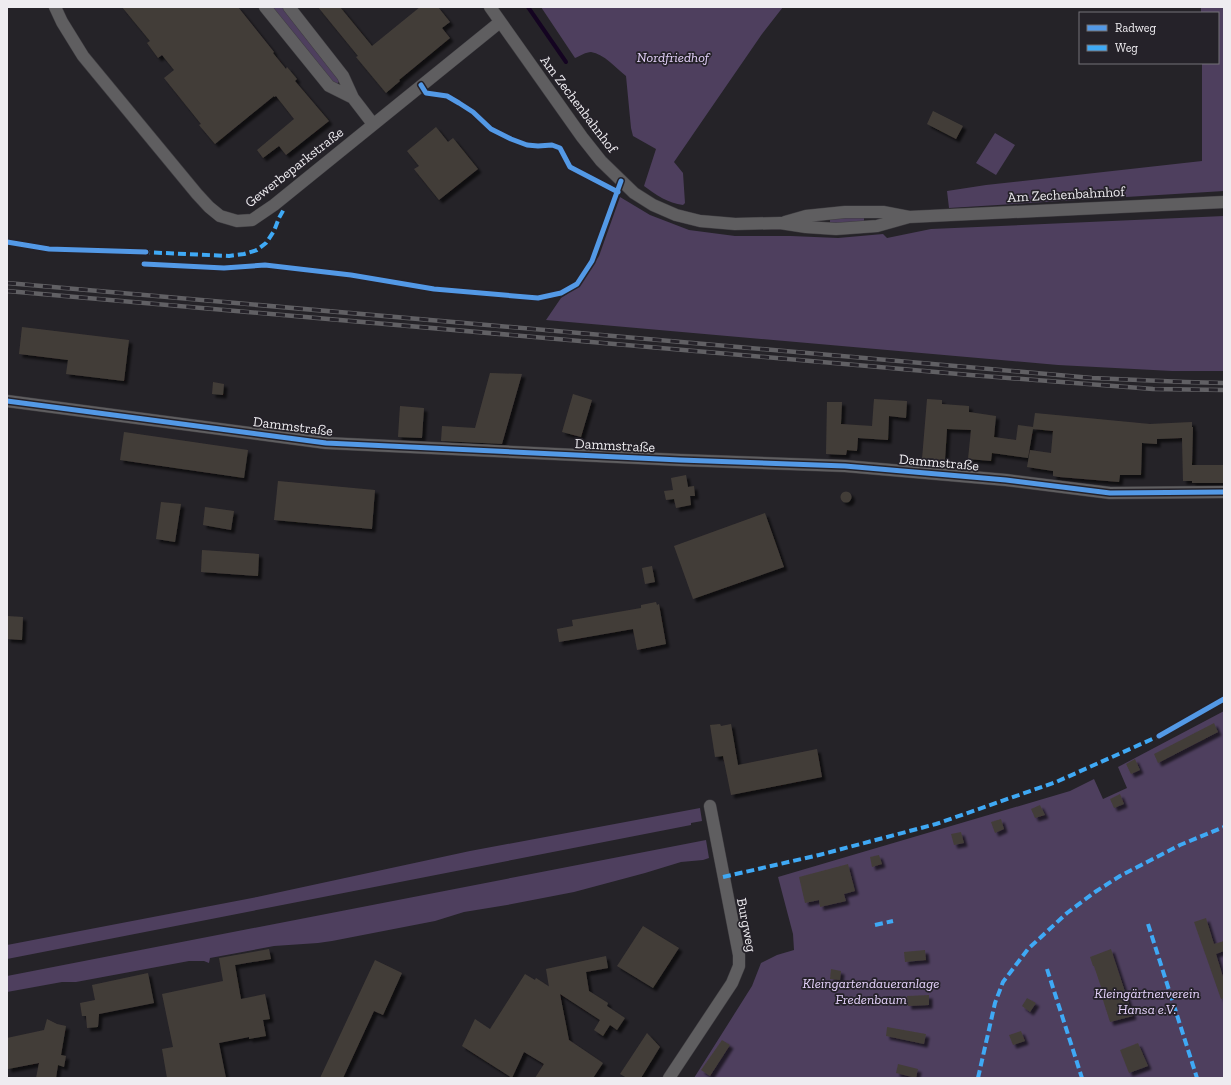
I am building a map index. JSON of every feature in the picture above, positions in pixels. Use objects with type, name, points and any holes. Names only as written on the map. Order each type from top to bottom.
[{"type":"street","name":"Gewerbeparkstraße","points":[[56,7],[62,22],[83,56],[197,194],[220,216],[237,221],[252,220],[274,205],[500,22]]},
{"type":"street","points":[[265,7],[329,86],[353,98]]},
{"type":"street","points":[[289,7],[343,76],[353,98],[373,124]]},
{"type":"street","points":[[490,7],[500,22]]},
{"type":"street","name":"Am Zechenbahnhof","points":[[500,22],[582,137],[601,161],[634,192],[652,205],[676,215],[700,221],[735,224],[780,223],[806,216],[845,212],[882,212],[909,217],[1224,202]]},
{"type":"street","name":"Dammstraße","points":[[7,401],[326,443],[680,460],[845,466],[1006,480],[1110,493],[1224,492]]},
{"type":"street","name":"Burgweg","points":[[669,1078],[732,983],[739,966],[739,955],[710,806]]},
{"type":"green space","points":[[268,7],[285,7],[341,75],[339,82],[335,85]]},
{"type":"green space","name":"Nordfriedhof","points":[[541,7],[783,7],[762,34],[674,162],[683,173],[685,203],[683,205],[662,198],[644,186],[656,149],[633,136],[626,76],[605,58],[596,53],[589,52],[575,58]]},
{"type":"green space","points":[[1201,7],[1224,7],[1224,191],[949,208],[947,191],[986,185],[1202,161],[1202,64],[1219,64],[1219,12],[1201,12]]},
{"type":"green space","points":[[995,133],[1015,145],[996,175],[976,163]]},
{"type":"green space","points":[[620,197],[650,215],[689,230],[735,236],[838,238],[883,234],[887,238],[931,229],[1224,216],[1224,371],[1172,371],[1058,365],[546,320],[561,298],[585,277],[599,256]]},
{"type":"green space","points":[[864,216],[864,222],[830,224],[830,218]]},
{"type":"green space","points":[[1224,711],[1224,1078],[694,1078],[752,986],[761,963],[777,955],[794,950],[793,934],[778,877],[1070,791],[1094,779],[1103,799],[1127,788],[1118,767]]},
{"type":"green space","points":[[700,808],[702,821],[691,823],[691,825],[7,959],[7,945],[257,897],[470,851]]},
{"type":"green space","points":[[706,840],[709,858],[681,862],[574,892],[464,912],[435,921],[332,941],[274,946],[210,958],[209,963],[204,961],[189,961],[76,982],[62,982],[7,992],[7,976]]},
{"type":"building","points":[[122,7],[238,7],[286,69],[287,67],[297,79],[295,81],[329,121],[286,155],[279,146],[263,158],[257,150],[294,119],[276,96],[274,96],[215,144],[164,78],[174,70],[162,55],[158,58],[147,43],[150,41]]},
{"type":"building","points":[[318,7],[340,7],[372,46],[420,7],[438,7],[450,22],[442,28],[450,38],[399,80],[400,81],[386,93],[356,57],[358,56]]},
{"type":"building","points":[[933,111],[963,126],[956,139],[927,124]]},
{"type":"building","points":[[436,127],[448,142],[453,138],[478,169],[439,200],[414,169],[419,166],[407,151]]},
{"type":"building","points":[[22,327],[129,340],[124,381],[66,374],[68,360],[19,354]]},
{"type":"building","points":[[490,373],[522,374],[502,444],[441,441],[442,426],[475,428]]},
{"type":"building","points":[[213,382],[224,384],[223,395],[212,394]]},
{"type":"building","points":[[573,394],[592,400],[581,437],[562,432]]},
{"type":"building","points":[[874,399],[907,401],[906,418],[889,416],[888,440],[858,438],[857,451],[847,450],[846,455],[826,454],[827,402],[842,402],[841,424],[872,426]]},
{"type":"building","points":[[927,399],[942,400],[942,404],[969,406],[969,412],[996,416],[994,437],[1016,440],[1018,425],[1033,427],[1035,413],[1150,424],[1192,422],[1192,465],[1224,465],[1224,483],[1192,483],[1192,481],[1183,481],[1182,438],[1157,439],[1157,444],[1142,443],[1141,475],[1120,475],[1119,482],[1059,477],[1053,476],[1053,471],[1027,467],[1030,450],[1051,453],[1053,431],[1033,429],[1028,458],[992,453],[991,461],[968,459],[971,430],[947,429],[945,460],[922,459]]},
{"type":"building","points":[[400,406],[424,408],[422,438],[398,437]]},
{"type":"building","points":[[124,432],[248,450],[244,478],[120,460]]},
{"type":"building","points":[[686,475],[688,487],[694,486],[695,496],[690,496],[691,505],[676,508],[674,499],[666,500],[664,491],[673,490],[671,478]]},
{"type":"building","points":[[278,481],[375,490],[372,529],[274,520]]},
{"type":"building","points":[[844,492],[848,492],[850,493],[850,501],[844,502],[841,499],[841,495]]},
{"type":"building","points":[[161,502],[181,504],[175,542],[156,539]]},
{"type":"building","points":[[205,507],[234,511],[231,530],[203,525]]},
{"type":"building","points":[[765,513],[784,567],[693,599],[674,546]]},
{"type":"building","points":[[202,550],[259,554],[258,576],[201,572]]},
{"type":"building","points":[[652,566],[655,582],[645,584],[642,568]]},
{"type":"building","points":[[656,602],[657,605],[659,604],[666,644],[637,650],[633,629],[559,642],[557,629],[573,626],[572,620],[641,608],[641,605]]},
{"type":"building","points":[[7,616],[23,617],[22,640],[7,639]]},
{"type":"building","points":[[1214,723],[1218,732],[1158,763],[1154,754]]},
{"type":"building","points":[[720,724],[721,726],[731,724],[738,765],[817,749],[822,777],[731,795],[723,756],[715,757],[710,725]]},
{"type":"building","points":[[1135,759],[1140,770],[1131,774],[1126,764]]},
{"type":"building","points":[[1120,794],[1124,804],[1114,808],[1110,799]]},
{"type":"building","points":[[1040,805],[1045,815],[1035,818],[1031,809]]},
{"type":"building","points":[[1001,819],[1004,829],[995,833],[991,822]]},
{"type":"building","points":[[961,832],[964,843],[954,845],[951,834]]},
{"type":"building","points":[[879,855],[882,864],[872,867],[870,857]]},
{"type":"building","points":[[848,864],[855,891],[844,894],[846,901],[820,907],[819,900],[805,903],[799,877]]},
{"type":"building","points":[[1206,918],[1214,944],[1224,941],[1224,951],[1216,954],[1224,980],[1224,998],[1221,999],[1194,922]]},
{"type":"building","points":[[643,926],[679,948],[653,988],[617,966]]},
{"type":"building","points":[[269,949],[271,959],[235,965],[241,999],[265,994],[270,1019],[263,1020],[266,1036],[249,1039],[249,1037],[219,1043],[226,1078],[167,1078],[162,1049],[173,1047],[162,994],[223,981],[219,958]]},
{"type":"building","points":[[1111,949],[1133,1016],[1110,1022],[1102,997],[1104,996],[1090,957]]},
{"type":"building","points":[[925,950],[926,960],[905,962],[904,952]]},
{"type":"building","points":[[606,956],[608,968],[586,972],[589,991],[608,1003],[607,1006],[625,1018],[617,1030],[610,1025],[603,1036],[594,1030],[600,1020],[560,994],[569,1040],[603,1063],[593,1078],[535,1078],[544,1064],[524,1052],[512,1078],[462,1046],[475,1019],[490,1029],[525,974],[535,980],[536,978],[549,986],[546,969]]},
{"type":"building","points":[[375,960],[402,973],[383,1015],[374,1011],[343,1078],[320,1078]]},
{"type":"building","points":[[831,969],[841,971],[840,980],[830,979]]},
{"type":"building","points":[[148,973],[154,1003],[99,1014],[98,1027],[87,1028],[86,1016],[82,1016],[80,1003],[95,1000],[92,985]]},
{"type":"building","points":[[929,995],[929,1005],[908,1006],[907,996]]},
{"type":"building","points":[[1027,998],[1036,1003],[1030,1012],[1022,1006]]},
{"type":"building","points":[[47,1019],[57,1024],[66,1026],[61,1055],[66,1056],[64,1067],[58,1065],[56,1078],[36,1078],[39,1063],[8,1069],[7,1038],[44,1030]]},
{"type":"building","points":[[887,1027],[926,1034],[924,1044],[886,1036]]},
{"type":"building","points":[[1021,1031],[1025,1041],[1013,1045],[1009,1035]]},
{"type":"building","points":[[647,1033],[660,1047],[641,1078],[627,1078],[620,1074]]},
{"type":"building","points":[[722,1040],[730,1045],[710,1076],[701,1070]]},
{"type":"building","points":[[1138,1043],[1148,1066],[1129,1073],[1120,1050]]},
{"type":"building","points":[[898,1064],[918,1069],[916,1078],[896,1073]]},
{"type":"waterway","points":[[528,7],[566,62]]},
{"type":"railway","points":[[7,283],[1092,378],[1224,383]]},
{"type":"railway","points":[[7,291],[970,375],[1153,389],[1224,390]]},
{"type":"marked path","points":[[142,252],[229,256],[244,254],[257,250],[266,243],[274,231],[284,209]]},
{"type":"marked path","points":[[723,877],[819,855],[936,824],[1056,782],[1159,736]]},
{"type":"marked path","points":[[978,1078],[995,1003],[1003,982],[1028,949],[1067,913],[1120,876],[1180,845],[1224,827]]},
{"type":"marked path","points":[[875,925],[893,921]]},
{"type":"marked path","points":[[1148,924],[1197,1078]]},
{"type":"marked path","points":[[1047,969],[1082,1078]]},
{"type":"cycle path","points":[[421,85],[426,93],[447,96],[473,112],[491,129],[511,139],[527,145],[552,145],[560,148],[570,167],[618,192]]},
{"type":"cycle path","points":[[144,264],[224,268],[265,265],[351,275],[434,289],[538,298],[561,293],[577,284],[592,261],[621,181]]},
{"type":"cycle path","points":[[7,242],[49,249],[146,252]]},
{"type":"cycle path","points":[[7,401],[326,443],[680,460],[845,466],[1006,480],[1110,493],[1224,492]]},
{"type":"cycle path","points":[[1159,736],[1224,699]]},
{"type":"park label","name":"Kleingartendaueranlage Fredenbaum","points":[[871,992]]},
{"type":"park label","name":"Kleingärtnerverein Hansa e.V.","points":[[1147,1002]]}]
